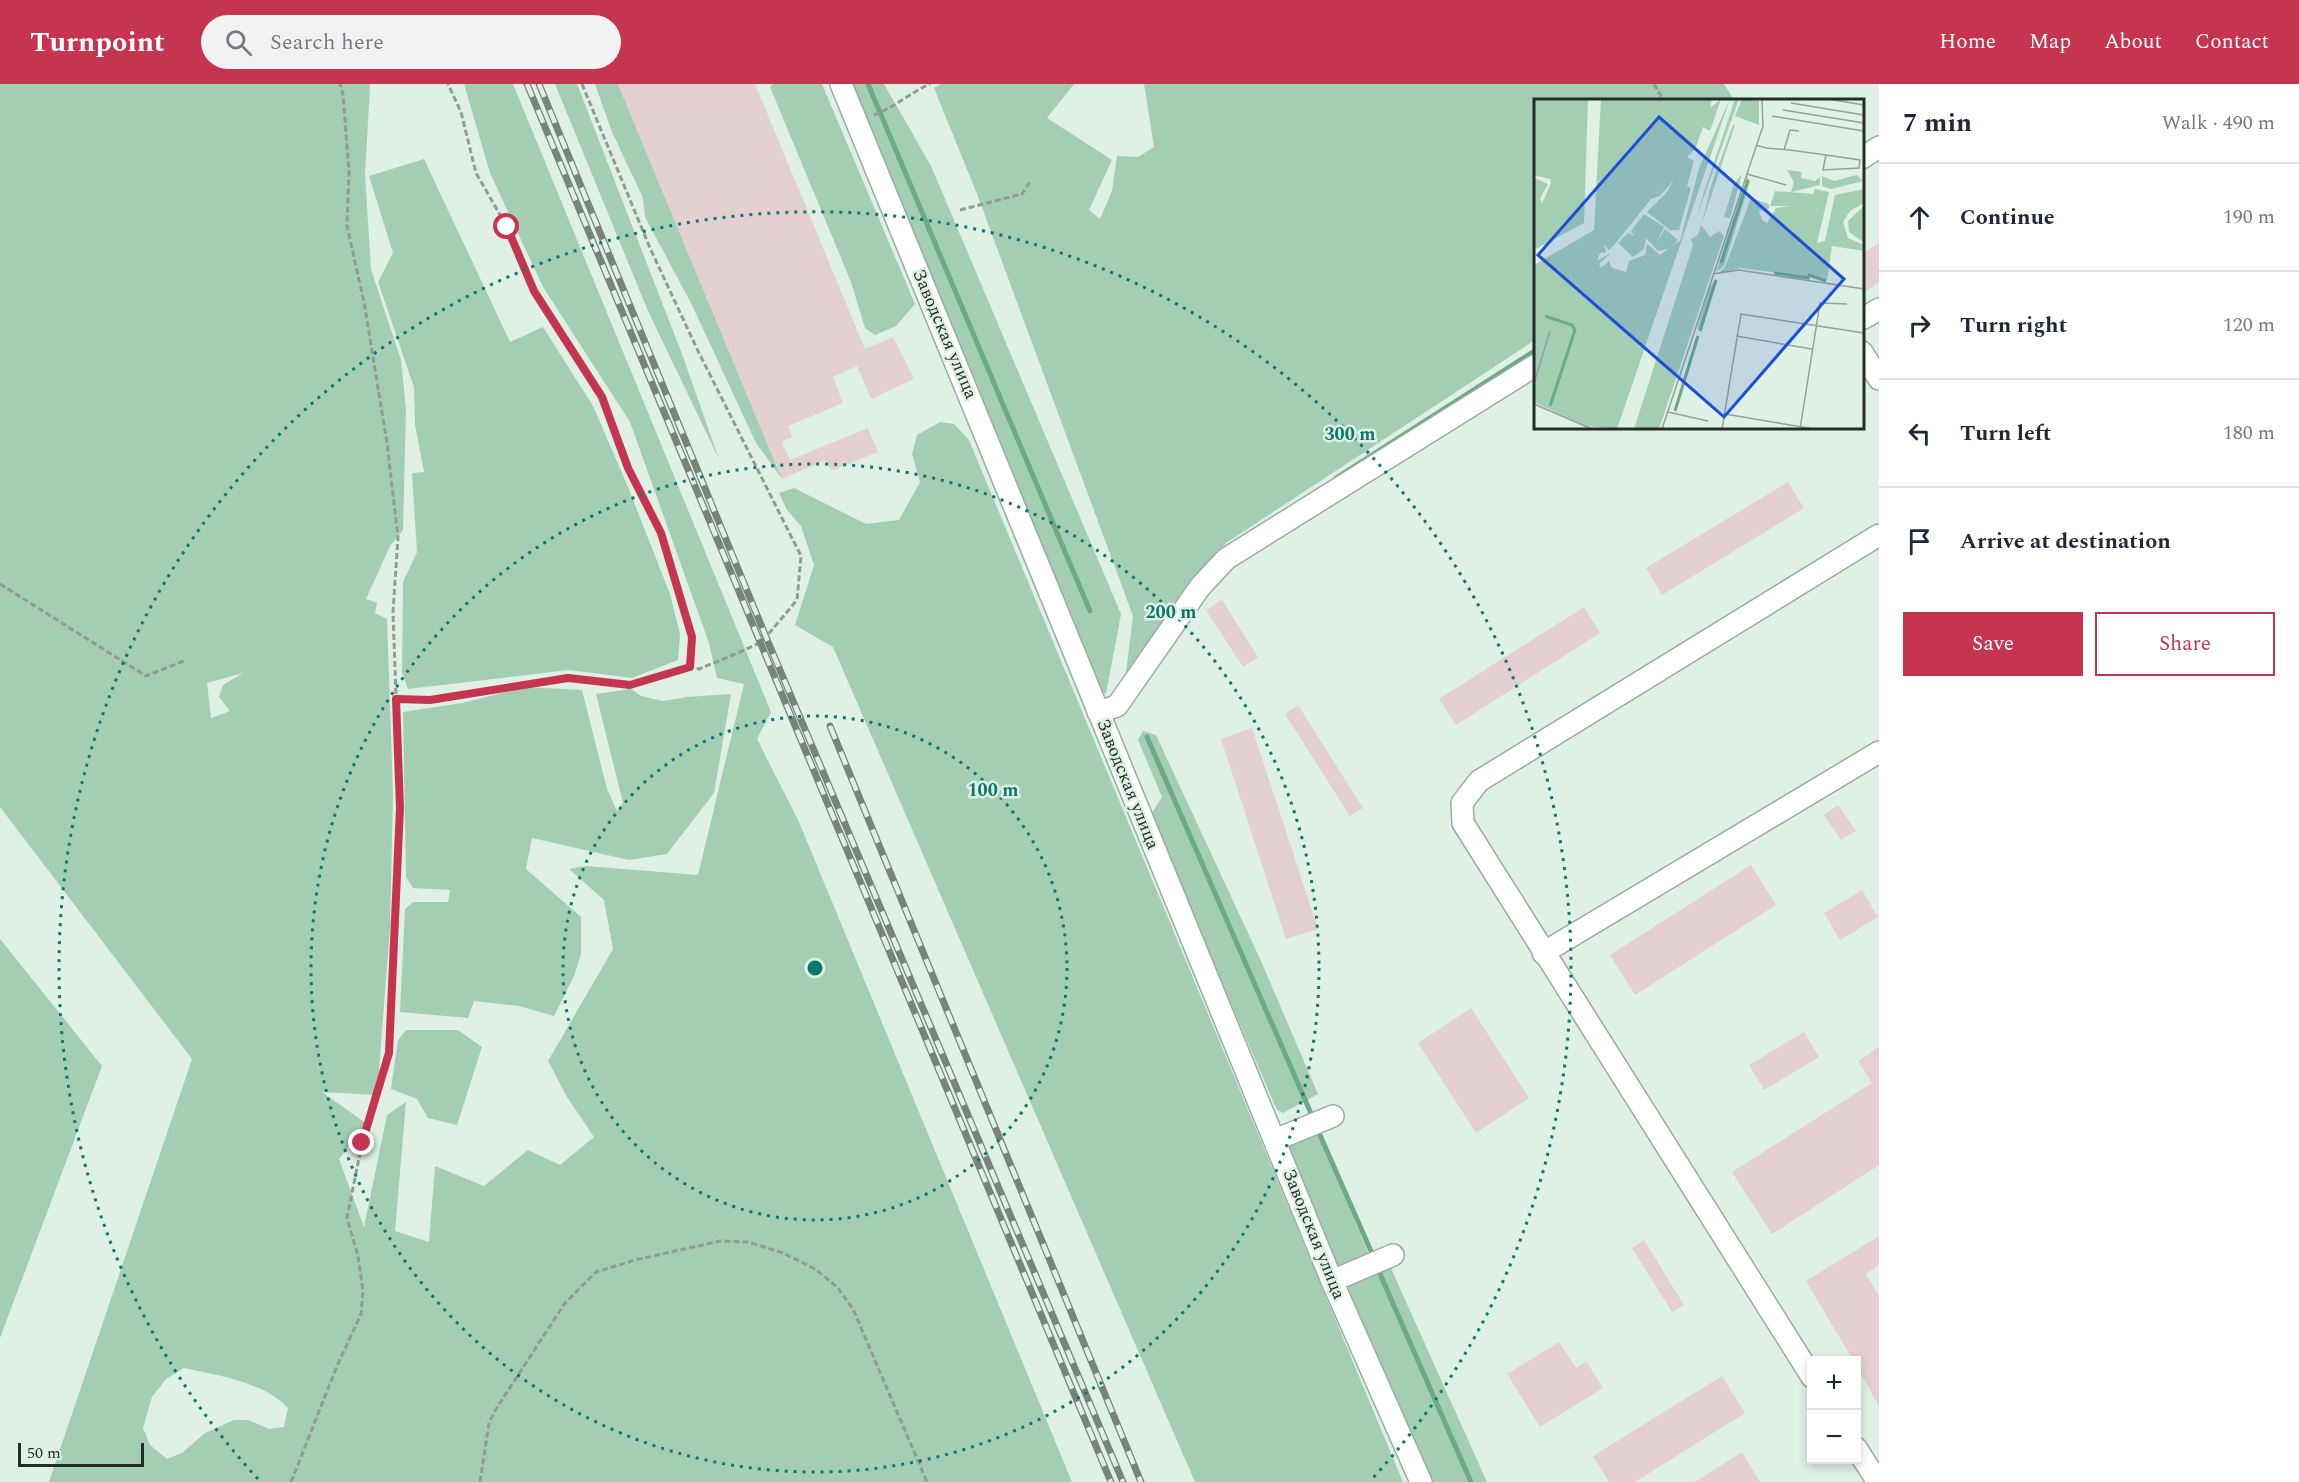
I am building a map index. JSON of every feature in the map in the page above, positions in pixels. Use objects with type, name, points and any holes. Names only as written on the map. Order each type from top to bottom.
[{"type":"street","name":"Заводская улица","points":[[841,84],[1332,1281],[1421,1482]]},
{"type":"street","points":[[1864,157],[1879,147]]},
{"type":"street","points":[[1864,318],[1879,309]]},
{"type":"street","points":[[1864,354],[1879,380]]},
{"type":"street","points":[[1098,712],[1118,706],[1200,587],[1226,559],[1534,365]]},
{"type":"street","points":[[1807,1369],[1462,823],[1461,803],[1479,781],[1879,535]]},
{"type":"street","points":[[1123,698],[1145,698]]},
{"type":"street","points":[[1544,953],[1879,752]]},
{"type":"street","points":[[1275,1140],[1333,1116]]},
{"type":"street","points":[[1332,1281],[1393,1255]]},
{"type":"street","points":[[1861,1453],[1875,1469]]},
{"type":"path","points":[[291,1482],[338,1366],[362,1314],[363,1291],[358,1256],[347,1218],[362,1143],[389,1053],[400,808],[393,612],[398,537],[387,443],[364,303],[347,226],[349,172],[343,94],[339,84]]},
{"type":"path","points":[[448,84],[460,112],[476,173],[507,227],[534,291],[602,397],[628,468],[661,533],[692,637],[690,667]]},
{"type":"path","points":[[396,699],[430,700],[568,678],[630,685],[690,667],[699,669],[759,644],[796,600],[801,556],[698,351],[650,248],[582,84]]},
{"type":"path","points":[[857,123],[895,107],[912,92],[930,84]]},
{"type":"path","points":[[1654,84],[1662,99]]},
{"type":"path","points":[[960,210],[1022,194],[1031,180]]},
{"type":"path","points":[[0,584],[146,676],[186,660]]},
{"type":"path","points":[[480,1482],[489,1423],[514,1378],[565,1303],[596,1272],[635,1260],[720,1240],[748,1242],[783,1253],[815,1269],[837,1287],[853,1309],[927,1482]]},
{"type":"green space","points":[[0,84],[369,84],[365,175],[371,269],[401,360],[406,409],[403,530],[390,546],[366,599],[377,603],[375,613],[387,619],[393,794],[390,928],[377,1095],[322,1092],[367,1124],[339,1159],[364,1227],[387,1115],[406,1102],[395,1231],[429,1242],[435,1166],[484,1186],[528,1150],[560,1165],[594,1137],[567,1097],[548,1061],[613,949],[604,900],[569,869],[586,866],[698,875],[744,684],[717,678],[709,643],[630,422],[543,287],[490,173],[464,84],[513,84],[771,712],[757,739],[799,822],[1072,1482],[49,1482],[192,1059],[0,807]],"holes":[[[243,673],[223,685],[219,697],[230,711],[211,718],[207,683]],[[184,1368],[239,1381],[278,1399],[288,1408],[284,1427],[269,1429],[248,1420],[234,1420],[205,1433],[182,1453],[167,1459],[150,1445],[143,1428],[152,1397],[166,1379]]]},
{"type":"green space","points":[[555,84],[577,84],[682,354],[719,459],[648,311]]},
{"type":"green space","points":[[595,84],[618,84],[782,479],[756,443],[692,305],[645,217],[643,198],[612,132]]},
{"type":"green space","points":[[773,84],[822,84],[915,304],[896,326],[875,335],[865,328],[851,282],[770,87]]},
{"type":"green space","points":[[849,84],[884,84],[931,166],[1121,614],[1106,694],[1100,690]]},
{"type":"green space","points":[[941,84],[1074,84],[1047,118],[1112,160],[1089,210],[1100,219],[1112,191],[1117,156],[1138,157],[1154,147],[1144,84],[1724,84],[1733,99],[1534,99],[1534,341],[1226,543],[1192,583],[1124,688],[1133,616],[977,194],[934,88]]},
{"type":"green space","points":[[424,159],[510,342],[543,327],[593,406],[670,594],[680,634],[678,660],[632,678],[569,670],[408,689],[402,673],[403,582],[417,552],[412,473],[424,472],[415,425],[414,387],[378,282],[393,253],[369,176]]},
{"type":"green space","points":[[940,422],[954,424],[969,440],[1403,1482],[1195,1482],[833,647],[795,625],[814,565],[801,526],[787,510],[779,493],[794,488],[866,524],[899,520],[920,482],[912,454],[917,435]]},
{"type":"green space","points":[[526,687],[582,690],[607,789],[617,811],[623,803],[596,694],[631,689],[641,696],[663,701],[731,694],[714,793],[667,854],[629,860],[532,838],[526,869],[581,917],[581,954],[574,976],[554,1016],[519,1006],[474,1001],[468,1018],[400,1012],[405,909],[413,902],[448,902],[450,890],[413,888],[406,877],[403,712],[462,703]]},
{"type":"green space","points":[[1143,731],[1156,735],[1261,961],[1318,1094],[1283,1113],[1277,1110],[1150,816],[1162,797],[1138,740]]},
{"type":"green space","points":[[0,939],[102,1066],[0,1338]]},
{"type":"green space","points":[[406,1030],[458,1030],[482,1047],[457,1125],[428,1118],[417,1099],[391,1089],[398,1040]]},
{"type":"green space","points":[[1317,1133],[1370,1257],[1335,1271],[1288,1146]]},
{"type":"green space","points":[[1389,1264],[1487,1482],[1430,1482],[1343,1289],[1346,1281]]},
{"type":"building","points":[[618,84],[755,84],[865,349],[893,337],[914,379],[871,399],[857,366],[833,377],[843,403],[788,426],[792,437],[782,442],[790,460],[868,428],[878,452],[831,471],[826,460],[782,479]]},
{"type":"building","points":[[1879,243],[1879,282],[1864,292],[1864,252]]},
{"type":"building","points":[[1788,482],[1804,508],[1662,595],[1646,568]]},
{"type":"building","points":[[1222,600],[1258,657],[1243,667],[1206,610]]},
{"type":"building","points":[[1584,607],[1600,633],[1456,725],[1439,699]]},
{"type":"building","points":[[1298,705],[1363,808],[1350,816],[1285,714]]},
{"type":"building","points":[[1252,728],[1318,929],[1286,939],[1221,739]]},
{"type":"building","points":[[1838,805],[1856,831],[1841,840],[1824,815]]},
{"type":"building","points":[[1751,865],[1776,905],[1635,995],[1610,955]]},
{"type":"building","points":[[1862,890],[1878,917],[1840,940],[1824,913]]},
{"type":"building","points":[[1471,1008],[1529,1098],[1476,1133],[1418,1043]]},
{"type":"building","points":[[1804,1032],[1819,1057],[1764,1090],[1749,1065]]},
{"type":"building","points":[[1879,1047],[1879,1165],[1772,1234],[1732,1172],[1872,1083],[1858,1061]]},
{"type":"building","points":[[1879,1236],[1879,1265],[1866,1274],[1879,1296],[1879,1406],[1861,1374],[1861,1356],[1851,1356],[1806,1281]]},
{"type":"building","points":[[1644,1240],[1684,1305],[1672,1312],[1632,1248]]},
{"type":"building","points":[[1559,1342],[1576,1368],[1586,1361],[1603,1388],[1540,1427],[1507,1374]]},
{"type":"building","points":[[1722,1376],[1745,1413],[1635,1482],[1609,1482],[1593,1456]]},
{"type":"building","points":[[1742,1452],[1760,1482],[1695,1482]]},
{"type":"waterway","points":[[868,84],[1090,611]]},
{"type":"waterway","points":[[1336,478],[1534,351]]},
{"type":"waterway","points":[[1147,737],[1313,1118]]},
{"type":"waterway","points":[[1316,1126],[1374,1258]]},
{"type":"waterway","points":[[1377,1267],[1471,1482]]},
{"type":"railway","points":[[527,84],[1111,1482]]},
{"type":"railway","points":[[539,84],[766,637],[1123,1482]]},
{"type":"railway","points":[[830,726],[1141,1482]]},
{"type":"route","points":[[362,1143],[389,1053],[400,808],[396,699],[430,700],[568,678],[630,685],[690,667],[692,637],[661,533],[628,468],[602,397],[534,291],[507,227]]}]
